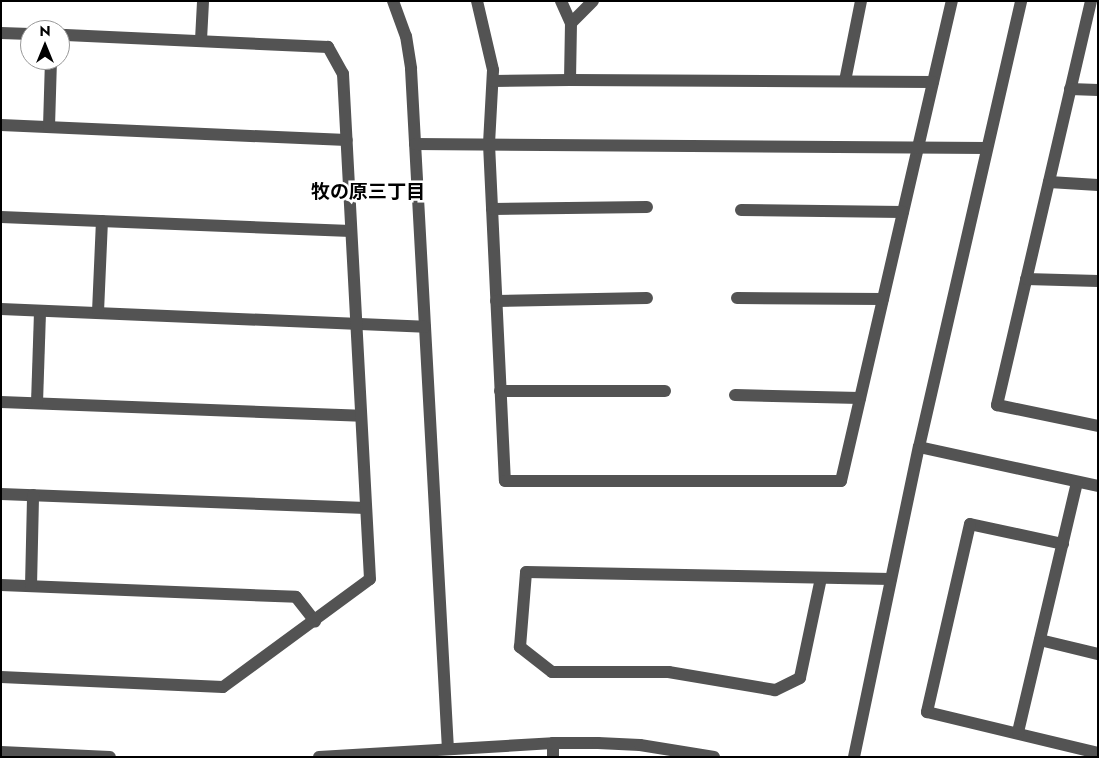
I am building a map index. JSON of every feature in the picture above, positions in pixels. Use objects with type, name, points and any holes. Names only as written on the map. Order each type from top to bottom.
[{"type":"street","points":[[201,40],[203,1]]},
{"type":"street","points":[[393,1],[406,36],[411,70],[448,749]]},
{"type":"street","points":[[477,1],[493,70],[489,144],[505,481],[841,481],[952,1]]},
{"type":"street","points":[[561,1],[571,23],[570,80]]},
{"type":"street","points":[[571,23],[593,1]]},
{"type":"street","points":[[845,81],[861,1]]},
{"type":"street","points":[[854,757],[919,447],[1020,1]]},
{"type":"street","points":[[1090,1],[997,405],[1098,426]]},
{"type":"street","points":[[1,33],[20,34]]},
{"type":"street","points":[[1,677],[223,687],[370,580],[343,74],[328,47],[70,35]]},
{"type":"street","points":[[49,127],[51,70]]},
{"type":"street","points":[[493,81],[933,82]]},
{"type":"street","points":[[1070,89],[1098,90]]},
{"type":"street","points":[[1,125],[347,140]]},
{"type":"street","points":[[415,144],[987,148]]},
{"type":"street","points":[[1049,182],[1098,185]]},
{"type":"street","points":[[492,209],[647,207]]},
{"type":"street","points":[[741,210],[903,212]]},
{"type":"street","points":[[1,217],[351,231]]},
{"type":"street","points":[[98,312],[102,221]]},
{"type":"street","points":[[1026,279],[1098,281]]},
{"type":"street","points":[[496,301],[647,298]]},
{"type":"street","points":[[737,298],[883,299]]},
{"type":"street","points":[[1,309],[425,327]]},
{"type":"street","points":[[37,403],[40,311]]},
{"type":"street","points":[[500,391],[665,391]]},
{"type":"street","points":[[735,395],[860,398]]},
{"type":"street","points":[[1,402],[361,416]]},
{"type":"street","points":[[919,447],[1098,486]]},
{"type":"street","points":[[1018,732],[1077,482]]},
{"type":"street","points":[[1,494],[366,508]]},
{"type":"street","points":[[31,586],[33,495]]},
{"type":"street","points":[[1062,544],[970,524],[927,712],[1018,732],[1098,753]]},
{"type":"street","points":[[821,578],[800,678],[775,690],[668,672],[552,672],[520,647],[526,572],[821,578],[891,580]]},
{"type":"street","points":[[1,585],[296,597],[315,621]]},
{"type":"street","points":[[1040,640],[1098,654]]},
{"type":"street","points":[[553,743],[553,757]]},
{"type":"street","points":[[319,757],[553,743],[640,745],[714,757]]},
{"type":"street","points":[[1,752],[110,757]]},
{"type":"district","name":"牧の原三丁目","points":[[368,192]]}]
